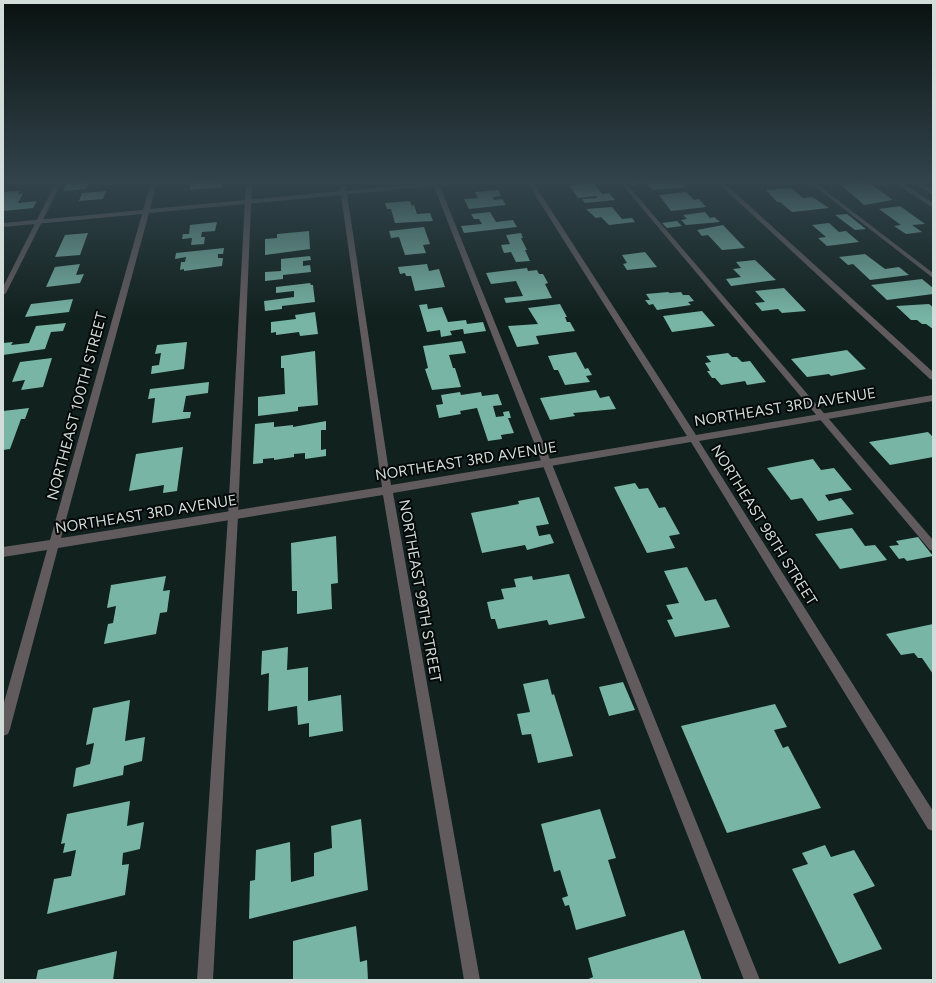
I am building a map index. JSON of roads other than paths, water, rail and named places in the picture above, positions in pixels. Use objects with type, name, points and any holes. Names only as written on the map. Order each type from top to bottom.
[{"type":"street","name":"NORTHEAST 100TH STREET","points":[[3,729],[55,544],[140,228]]},
{"type":"street","name":"NORTHEAST 99TH STREET","points":[[349,228],[387,489],[472,980]]},
{"type":"street","name":"NORTHEAST 98TH STREET","points":[[559,228],[693,438],[933,824]]},
{"type":"street","points":[[770,228],[933,377]]},
{"type":"street","name":"NORTHEAST 3RD AVENUE","points":[[3,552],[233,516],[933,398]]},
{"type":"lane","points":[[3,293],[36,228]]},
{"type":"lane","points":[[205,980],[233,516],[247,228]]},
{"type":"lane","points":[[454,228],[752,980]]},
{"type":"lane","points":[[661,228],[933,547]]},
{"type":"lane","points":[[871,228],[933,276]]}]
